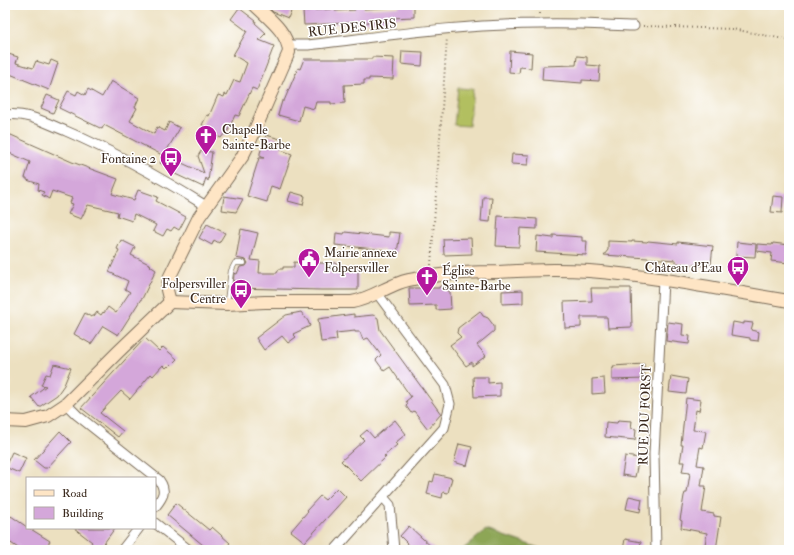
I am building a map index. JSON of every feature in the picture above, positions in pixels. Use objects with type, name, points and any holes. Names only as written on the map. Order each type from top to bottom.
[{"type":"street","points":[[170,302],[167,290],[170,276],[193,227],[206,206],[242,157],[289,52],[288,45],[279,30],[254,5]]},
{"type":"street","name":"RUE DES IRIS","points":[[288,45],[308,45],[447,29],[540,24],[634,26]]},
{"type":"street","points":[[5,115],[23,115],[34,118],[96,144],[122,157],[206,206]]},
{"type":"street","points":[[5,421],[26,422],[43,418],[66,404],[170,302],[227,304],[265,302],[352,302],[362,300],[400,282],[430,276],[479,272],[537,270],[589,271],[663,280],[789,301]]},
{"type":"street","name":"RUE DU FORST","points":[[656,550],[654,454],[663,280]]},
{"type":"street","points":[[335,550],[444,428],[450,404],[445,385],[378,293]]},
{"type":"street","points":[[66,404],[77,415],[155,477]]},
{"type":"street","points":[[156,478],[164,486],[164,493],[156,505]]},
{"type":"street","points":[[383,497],[390,506],[394,550]]},
{"type":"street","points":[[156,524],[189,550]]},
{"type":"street","points":[[122,550],[138,529]]},
{"type":"lane","points":[[227,304],[231,271],[235,263],[244,263]]},
{"type":"path","points":[[634,26],[732,30],[789,40]]},
{"type":"path","points":[[430,276],[447,29]]},
{"type":"green space","points":[[458,88],[473,89],[469,126],[454,125]]},
{"type":"green space","points":[[486,530],[545,550],[462,550]]},
{"type":"building","points":[[266,5],[294,5],[288,18],[273,12]]},
{"type":"building","points":[[354,5],[364,5],[364,9],[414,5],[414,17],[391,18],[391,21],[304,25],[303,11],[335,9],[335,11],[355,10]]},
{"type":"building","points":[[239,8],[256,21],[255,23],[266,33],[259,40],[274,46],[257,90],[252,88],[239,116],[235,115],[226,135],[224,134],[221,138],[208,132],[210,129],[202,125],[207,115],[209,116],[218,95],[224,97],[225,94],[227,95],[234,80],[240,82],[247,63],[233,55],[247,31],[231,19]]},
{"type":"building","points":[[402,51],[423,52],[422,66],[401,64]]},
{"type":"building","points":[[510,51],[532,53],[531,68],[520,67],[519,73],[509,72]]},
{"type":"building","points":[[5,53],[18,57],[16,63],[33,68],[36,61],[49,65],[51,60],[58,63],[49,90],[5,72]]},
{"type":"building","points":[[577,56],[587,57],[587,65],[600,66],[599,81],[582,80],[582,83],[542,80],[543,66],[576,65]]},
{"type":"building","points":[[372,57],[394,58],[393,79],[369,78],[369,80],[364,80],[364,84],[344,85],[345,103],[331,104],[331,102],[316,102],[314,109],[303,106],[299,121],[278,115],[282,101],[284,101],[298,68],[300,69],[304,59],[372,59]]},
{"type":"building","points":[[111,81],[139,98],[135,107],[137,108],[130,121],[154,134],[157,127],[165,131],[169,122],[180,128],[164,155],[204,173],[198,156],[201,151],[212,152],[208,181],[206,178],[203,187],[173,173],[174,171],[160,163],[164,156],[104,125],[102,129],[59,108],[68,91],[76,95],[78,91],[85,95],[88,89],[102,97]]},
{"type":"building","points":[[47,95],[59,100],[53,113],[41,108]]},
{"type":"building","points":[[5,134],[11,135],[72,162],[118,179],[112,194],[134,200],[138,190],[158,197],[156,201],[186,217],[179,230],[174,227],[171,231],[167,229],[163,236],[153,231],[156,225],[134,214],[132,221],[117,216],[118,212],[88,205],[81,219],[68,214],[73,204],[70,203],[72,198],[52,191],[49,199],[42,195],[44,192],[38,190],[39,184],[25,178],[30,162],[5,151]]},
{"type":"building","points":[[266,135],[284,140],[281,150],[292,154],[280,189],[271,186],[267,202],[247,196],[259,158],[264,158],[260,156],[260,153]]},
{"type":"building","points":[[512,154],[529,155],[528,165],[511,164]]},
{"type":"building","points":[[291,192],[305,196],[303,205],[288,201]]},
{"type":"building","points":[[224,196],[243,199],[236,212],[222,210]]},
{"type":"building","points":[[773,196],[783,197],[782,213],[771,212]]},
{"type":"building","points":[[483,197],[492,197],[490,222],[481,221]]},
{"type":"building","points":[[498,216],[537,219],[537,229],[520,228],[519,247],[496,246]]},
{"type":"building","points":[[207,224],[225,233],[219,243],[214,240],[212,245],[199,238]]},
{"type":"building","points":[[241,229],[258,233],[251,260],[260,261],[259,273],[277,273],[279,269],[283,269],[283,267],[294,267],[294,262],[336,263],[336,268],[358,269],[358,290],[233,288],[234,273],[237,274],[240,267],[246,266],[248,263],[246,260],[236,258]]},
{"type":"building","points":[[345,232],[389,237],[389,232],[400,233],[397,253],[385,252],[385,250],[335,245],[336,233],[344,234]]},
{"type":"building","points":[[553,235],[582,237],[582,241],[587,241],[586,255],[536,252],[537,236],[553,238]]},
{"type":"building","points":[[471,238],[472,254],[444,255],[443,239]]},
{"type":"building","points":[[121,240],[135,247],[131,255],[151,265],[150,266],[156,270],[142,299],[118,335],[103,326],[91,344],[74,334],[85,313],[91,317],[97,312],[101,315],[108,307],[116,313],[130,292],[125,289],[128,281],[109,272],[119,250],[117,249]]},
{"type":"building","points":[[608,241],[648,241],[678,244],[678,242],[713,246],[711,264],[705,263],[705,266],[676,263],[676,260],[604,255],[608,250]]},
{"type":"building","points":[[737,242],[756,244],[755,257],[736,256]]},
{"type":"building","points":[[773,243],[789,245],[789,263],[771,261],[772,253],[757,251],[757,244],[772,245]]},
{"type":"building","name":"Église Sainte-Barbe","points":[[440,286],[446,286],[446,289],[450,292],[451,309],[436,310],[436,305],[410,306],[409,288],[439,288]]},
{"type":"building","points":[[591,288],[631,288],[632,327],[608,328],[607,317],[581,317],[581,327],[565,328],[564,302],[592,301]]},
{"type":"building","points":[[523,290],[523,303],[502,304],[502,291]]},
{"type":"building","points":[[480,311],[483,316],[488,318],[494,326],[494,331],[477,345],[486,356],[472,366],[472,362],[466,366],[450,345],[461,337],[457,333],[458,328]]},
{"type":"building","points":[[301,312],[310,326],[293,334],[296,337],[288,343],[282,336],[264,350],[256,338],[286,315]]},
{"type":"building","points":[[354,314],[354,317],[373,315],[378,318],[380,330],[441,414],[428,429],[414,411],[411,413],[406,406],[408,404],[406,401],[411,397],[390,367],[384,371],[376,360],[381,355],[368,338],[363,340],[360,332],[355,331],[336,333],[337,340],[321,342],[318,319]]},
{"type":"building","points":[[668,322],[683,324],[682,335],[690,336],[689,344],[666,341]]},
{"type":"building","points":[[733,322],[744,324],[744,322],[753,323],[751,330],[759,332],[758,341],[731,335]]},
{"type":"building","points":[[145,338],[159,351],[163,347],[177,359],[169,367],[168,366],[166,368],[163,365],[153,376],[151,374],[130,399],[121,391],[100,413],[123,431],[118,437],[81,408]]},
{"type":"building","points":[[54,364],[71,368],[64,385],[57,395],[39,407],[31,397],[46,386],[41,385],[46,374],[50,375]]},
{"type":"building","points":[[644,364],[645,379],[612,380],[613,366]]},
{"type":"building","points":[[671,376],[688,379],[686,394],[669,392]]},
{"type":"building","points":[[473,377],[488,377],[488,383],[500,382],[500,396],[474,397]]},
{"type":"building","points":[[604,378],[605,393],[592,394],[592,379]]},
{"type":"building","points":[[686,398],[701,400],[699,411],[696,410],[693,430],[706,431],[703,448],[700,447],[697,465],[704,466],[701,486],[706,486],[702,512],[721,517],[716,550],[704,550],[707,533],[681,528],[682,521],[680,520],[684,496],[685,493],[687,493],[690,473],[682,472],[684,462],[680,462],[683,445],[681,445]]},
{"type":"building","points":[[395,420],[406,434],[395,443],[397,445],[384,456],[386,457],[361,481],[341,461],[364,440],[360,436],[367,430],[374,438]]},
{"type":"building","points":[[618,420],[632,421],[631,428],[636,429],[635,440],[605,437],[606,422],[617,423]]},
{"type":"building","points":[[60,431],[71,442],[47,468],[44,468],[34,460]]},
{"type":"building","points":[[459,444],[472,447],[467,466],[454,462]]},
{"type":"building","points":[[12,452],[26,458],[19,473],[5,467]]},
{"type":"building","points":[[625,456],[639,458],[635,477],[622,475]]},
{"type":"building","points":[[435,474],[452,478],[448,493],[443,492],[442,498],[427,494],[430,481],[433,482]]},
{"type":"building","points":[[337,488],[346,497],[305,542],[291,531],[320,496],[325,500]]},
{"type":"building","points":[[629,496],[642,499],[640,512],[626,509]]},
{"type":"building","points":[[176,503],[209,530],[212,527],[230,543],[224,550],[209,550],[167,515]]},
{"type":"building","points":[[11,516],[26,526],[26,529],[31,529],[50,541],[44,550],[21,550],[5,539],[5,525]]},
{"type":"building","points":[[409,526],[435,550],[414,550],[400,536]]},
{"type":"building","points":[[75,529],[114,529],[99,550],[87,550],[92,542]]},
{"type":"building","points":[[625,539],[641,542],[639,550],[623,550]]},
{"type":"place","name":"Chapelle Sainte-Barbe","points":[[206,156]]},
{"type":"place","name":"Fontaine 2","points":[[171,178]]},
{"type":"place","name":"Mairie annexe Folpersviller","points":[[309,278]]},
{"type":"place","name":"Château d'Eau","points":[[738,286]]},
{"type":"place","name":"Église Sainte-Barbe","points":[[427,296]]},
{"type":"place","name":"Folpersviller Centre","points":[[241,310]]}]
